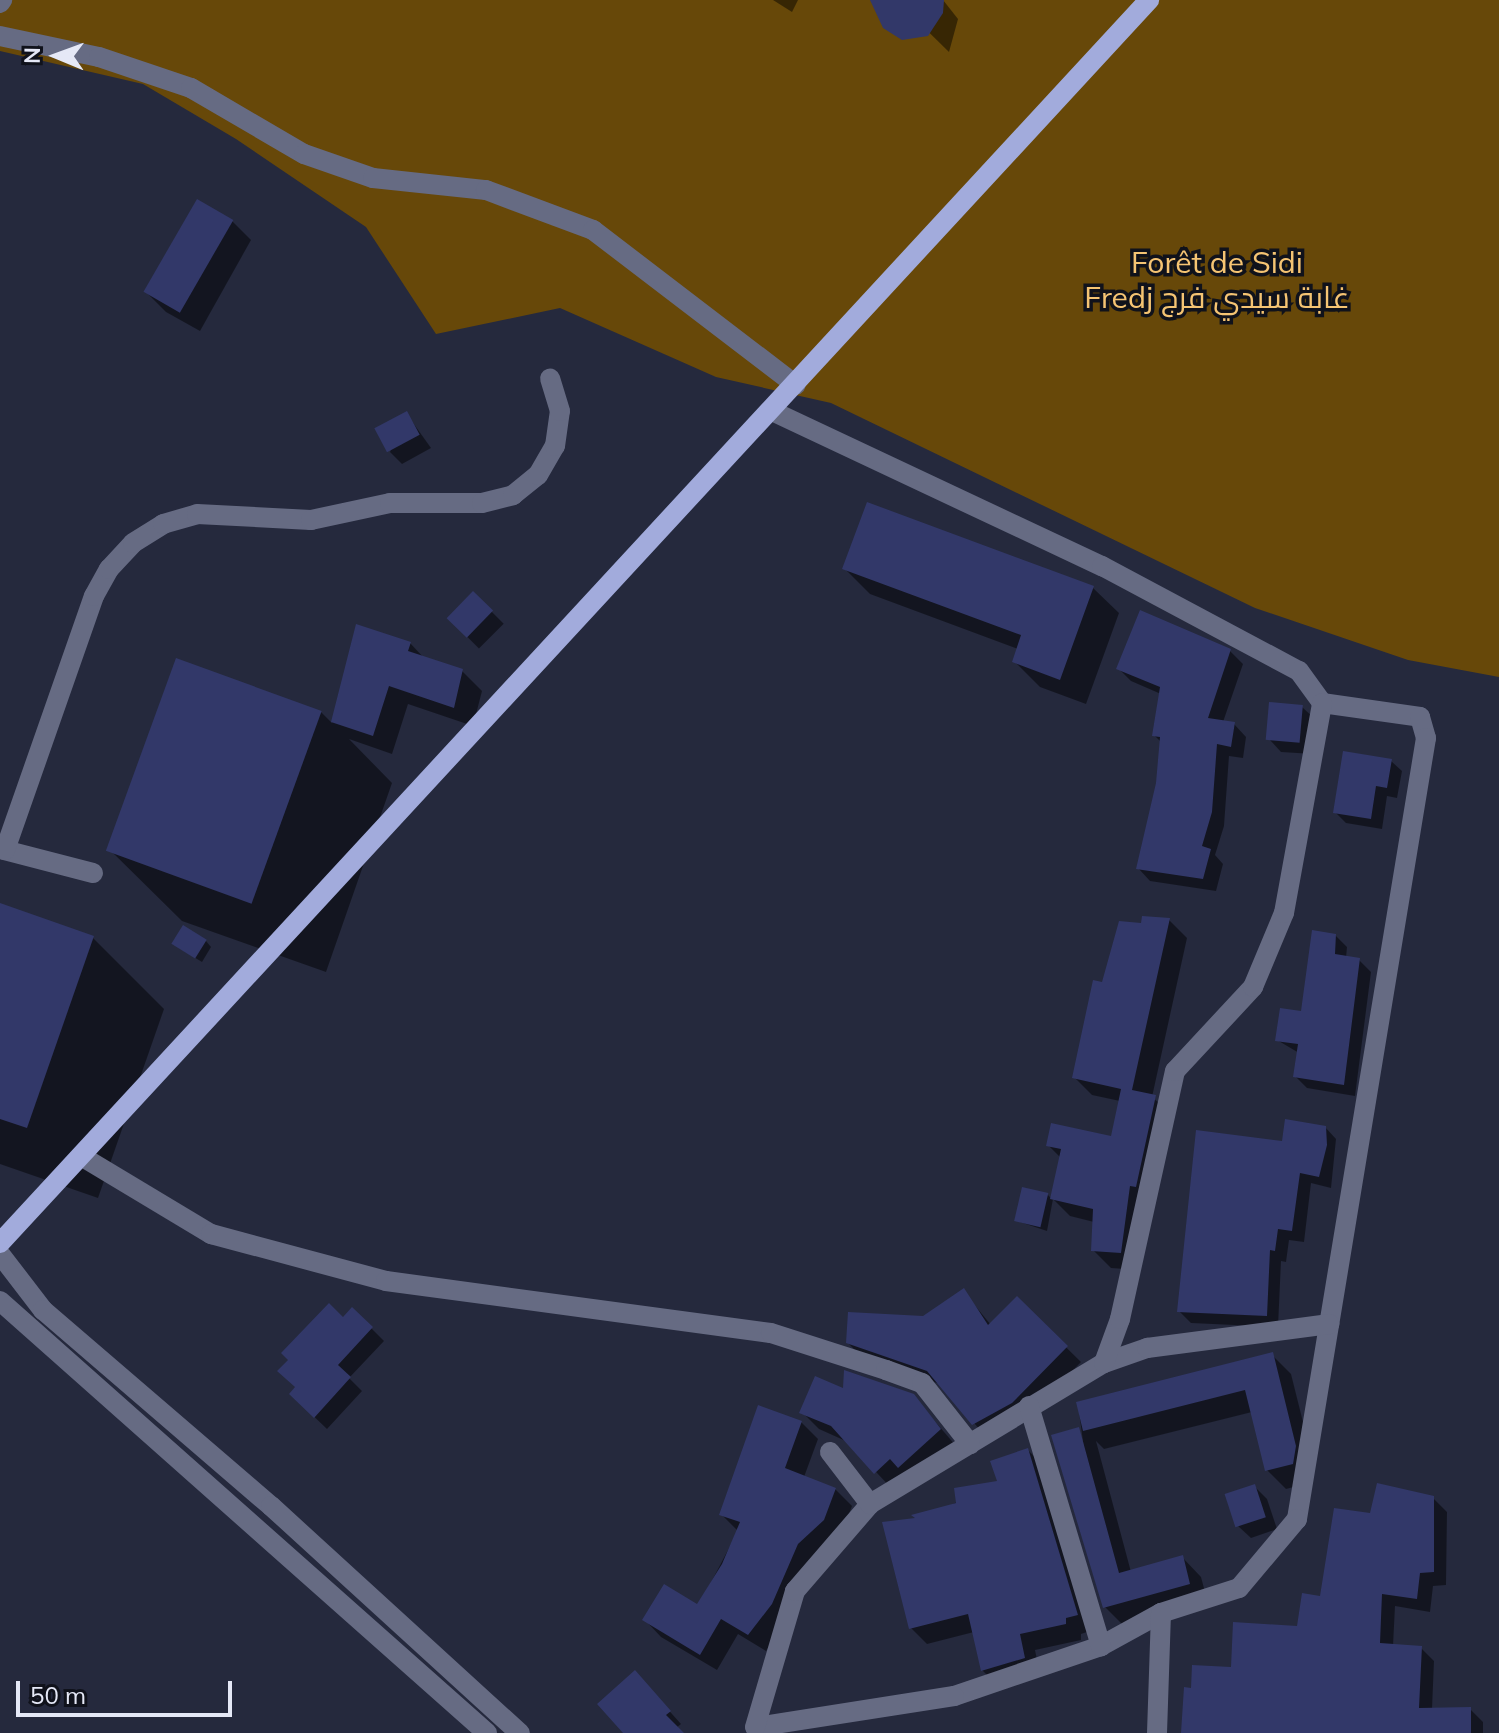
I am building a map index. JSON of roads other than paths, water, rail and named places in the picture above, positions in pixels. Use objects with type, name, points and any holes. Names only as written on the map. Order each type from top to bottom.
[{"type":"main road","points":[[0,1243],[1149,0]]},
{"type":"street","points":[[0,36],[99,57],[191,88],[304,154],[373,178],[486,190],[593,230],[796,385]]},
{"type":"street","points":[[93,873],[2,850],[94,596],[109,569],[133,543],[163,524],[197,514],[311,520],[390,503],[498,501],[538,475],[555,446],[560,411],[550,378]]},
{"type":"street","points":[[772,411],[1116,574],[1299,671],[1322,703],[1284,913],[1253,987],[1175,1071],[1120,1319],[1104,1363]]},
{"type":"street","points":[[1322,703],[1420,717],[1426,738],[1297,1519],[1239,1588],[1161,1613],[1101,1646],[954,1696],[755,1727],[795,1591],[870,1504],[1104,1363],[1147,1348],[1329,1324]]},
{"type":"street","points":[[81,1156],[211,1234],[371,1277],[771,1333],[886,1370],[922,1383],[970,1444]]},
{"type":"street","points":[[0,1254],[43,1310],[271,1506],[520,1733]]},
{"type":"street","points":[[0,1301],[487,1733]]},
{"type":"street","points":[[1029,1406],[1101,1646]]},
{"type":"street","points":[[830,1452],[870,1504]]},
{"type":"street","points":[[195,1477],[215,1457]]},
{"type":"street","points":[[249,1525],[271,1506]]},
{"type":"street","points":[[1157,1733],[1161,1613]]},
{"type":"park label","name":"Forêt de Sidi Fredj غابة سيدي فرج","points":[[1217,279]]}]
